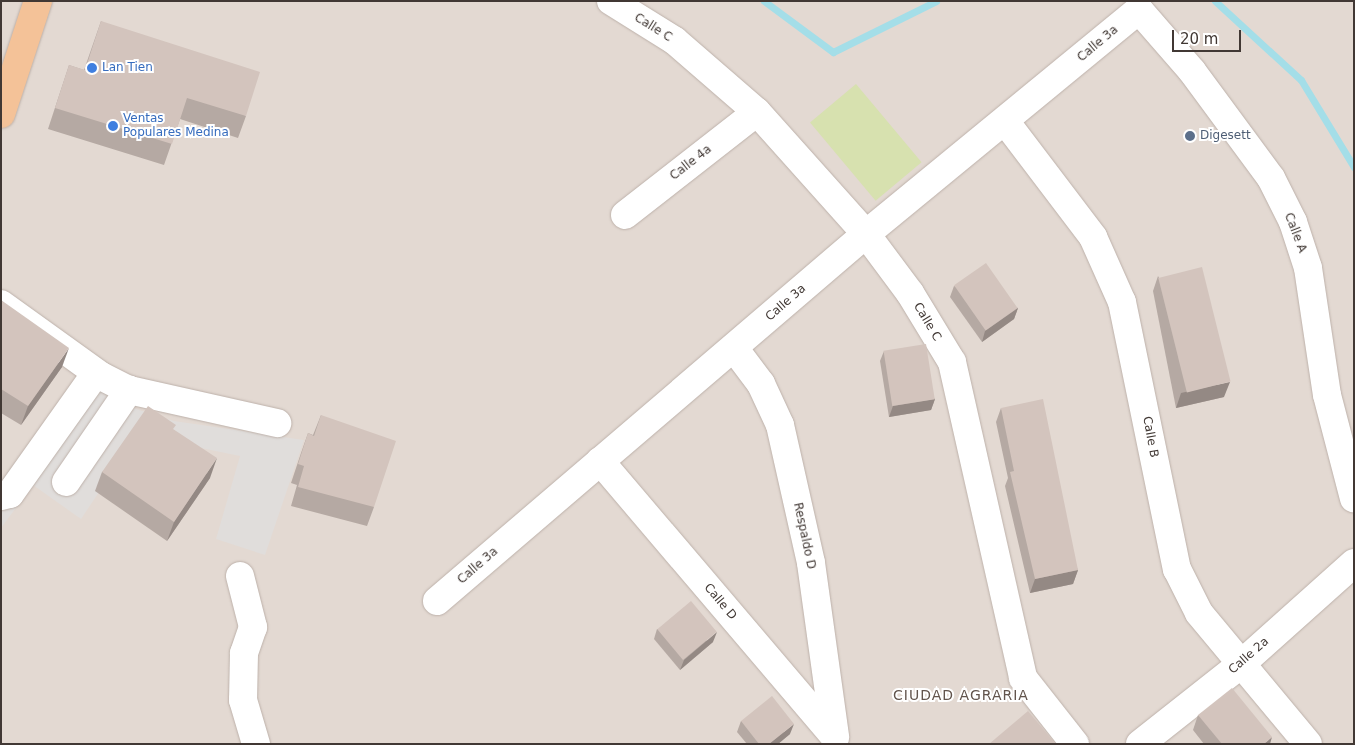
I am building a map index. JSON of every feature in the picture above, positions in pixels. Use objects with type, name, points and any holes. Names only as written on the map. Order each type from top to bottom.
[{"type":"main road","points":[[1,114],[38,1]]},
{"type":"street","name":"Calle C","points":[[611,1],[675,41],[757,112],[866,234],[910,293],[952,362],[1023,678],[1075,744]]},
{"type":"street","name":"Calle 3a","points":[[438,600],[866,234],[1004,121],[1139,6]]},
{"type":"street","name":"Calle A","points":[[1139,6],[1192,70],[1270,178],[1293,222],[1308,268],[1327,395],[1354,499]]},
{"type":"street","name":"Calle 4a","points":[[625,215],[757,112]]},
{"type":"street","name":"Calle B","points":[[1004,121],[1093,237],[1122,302],[1177,569],[1199,613],[1240,666],[1308,744]]},
{"type":"street","points":[[1,304],[96,373],[129,390],[277,423]]},
{"type":"street","name":"Respaldo D","points":[[734,348],[761,384],[780,425],[811,564],[838,740]]},
{"type":"street","points":[[1,496],[10,494],[96,373]]},
{"type":"street","points":[[66,482],[129,390]]},
{"type":"street","name":"Calle D","points":[[600,461],[838,740]]},
{"type":"street","name":"Calle 2a","points":[[1140,744],[1240,666],[1354,563]]},
{"type":"street","points":[[240,576],[254,627],[243,659],[243,700],[256,744]]},
{"type":"shaded area","points":[[1,1],[1354,1],[1354,744],[1,744]]},
{"type":"shaded area","points":[[81,372],[133,408],[174,421],[304,440],[265,555],[216,539],[240,456],[137,435],[81,519],[33,485],[1,528],[1,484]]},
{"type":"green space","points":[[856,84],[922,162],[876,201],[810,123]]},
{"type":"building","points":[[101,21],[260,72],[246,116],[187,98],[172,144],[55,108],[69,65],[85,70]]},
{"type":"building","points":[[986,263],[1018,308],[986,330],[954,285]]},
{"type":"building","points":[[1202,267],[1231,381],[1187,392],[1158,278]]},
{"type":"building","points":[[1,300],[69,348],[28,406],[1,389]]},
{"type":"building","points":[[926,344],[935,399],[892,406],[884,351]]},
{"type":"building","points":[[1043,399],[1078,570],[1035,579],[1010,472],[1014,471],[1001,408]]},
{"type":"building","points":[[148,406],[176,425],[173,429],[217,458],[174,522],[102,472]]},
{"type":"building","points":[[321,415],[396,441],[374,507],[298,487],[304,466],[298,464],[308,433],[314,436]]},
{"type":"building","points":[[691,601],[717,632],[683,660],[657,629]]},
{"type":"building","points":[[1232,688],[1272,737],[1264,744],[1222,744],[1198,715]]},
{"type":"building","points":[[772,696],[794,724],[769,744],[759,744],[741,721]]},
{"type":"building","points":[[1028,711],[1056,744],[989,744]]},
{"type":"waterway","points":[[764,1],[833,52],[936,1]]},
{"type":"waterway","points":[[1215,1],[1301,80],[1354,167]]},
{"type":"place","name":"Lan Tien","points":[[92,68]]},
{"type":"place","name":"Ventas Populares Medina","points":[[113,126]]},
{"type":"place","name":"Digesett","points":[[1190,136]]},
{"type":"district","name":"CIUDAD AGRARIA","points":[[961,695]]}]
